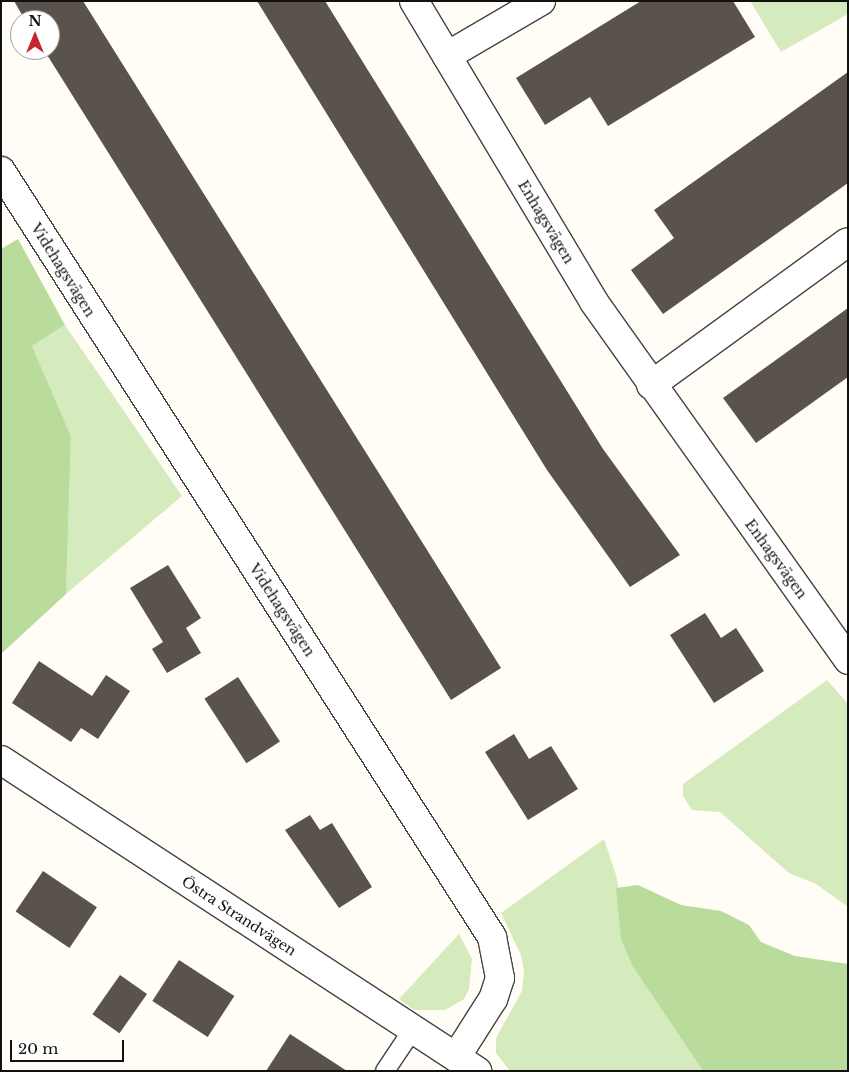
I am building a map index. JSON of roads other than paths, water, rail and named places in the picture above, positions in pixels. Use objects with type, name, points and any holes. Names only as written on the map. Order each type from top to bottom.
[{"type":"street","name":"Enhagsvägen","points":[[414,1],[594,302],[651,385],[848,660]]},
{"type":"street","points":[[447,56],[540,1]]},
{"type":"street","name":"Videhagsvägen","points":[[1,171],[492,938],[500,958],[493,999],[467,1064]]},
{"type":"street","points":[[651,385],[848,242]]},
{"type":"street","name":"Östra Strandvägen","points":[[1,760],[467,1064]]},
{"type":"lane","points":[[385,1071],[412,1029]]}]
